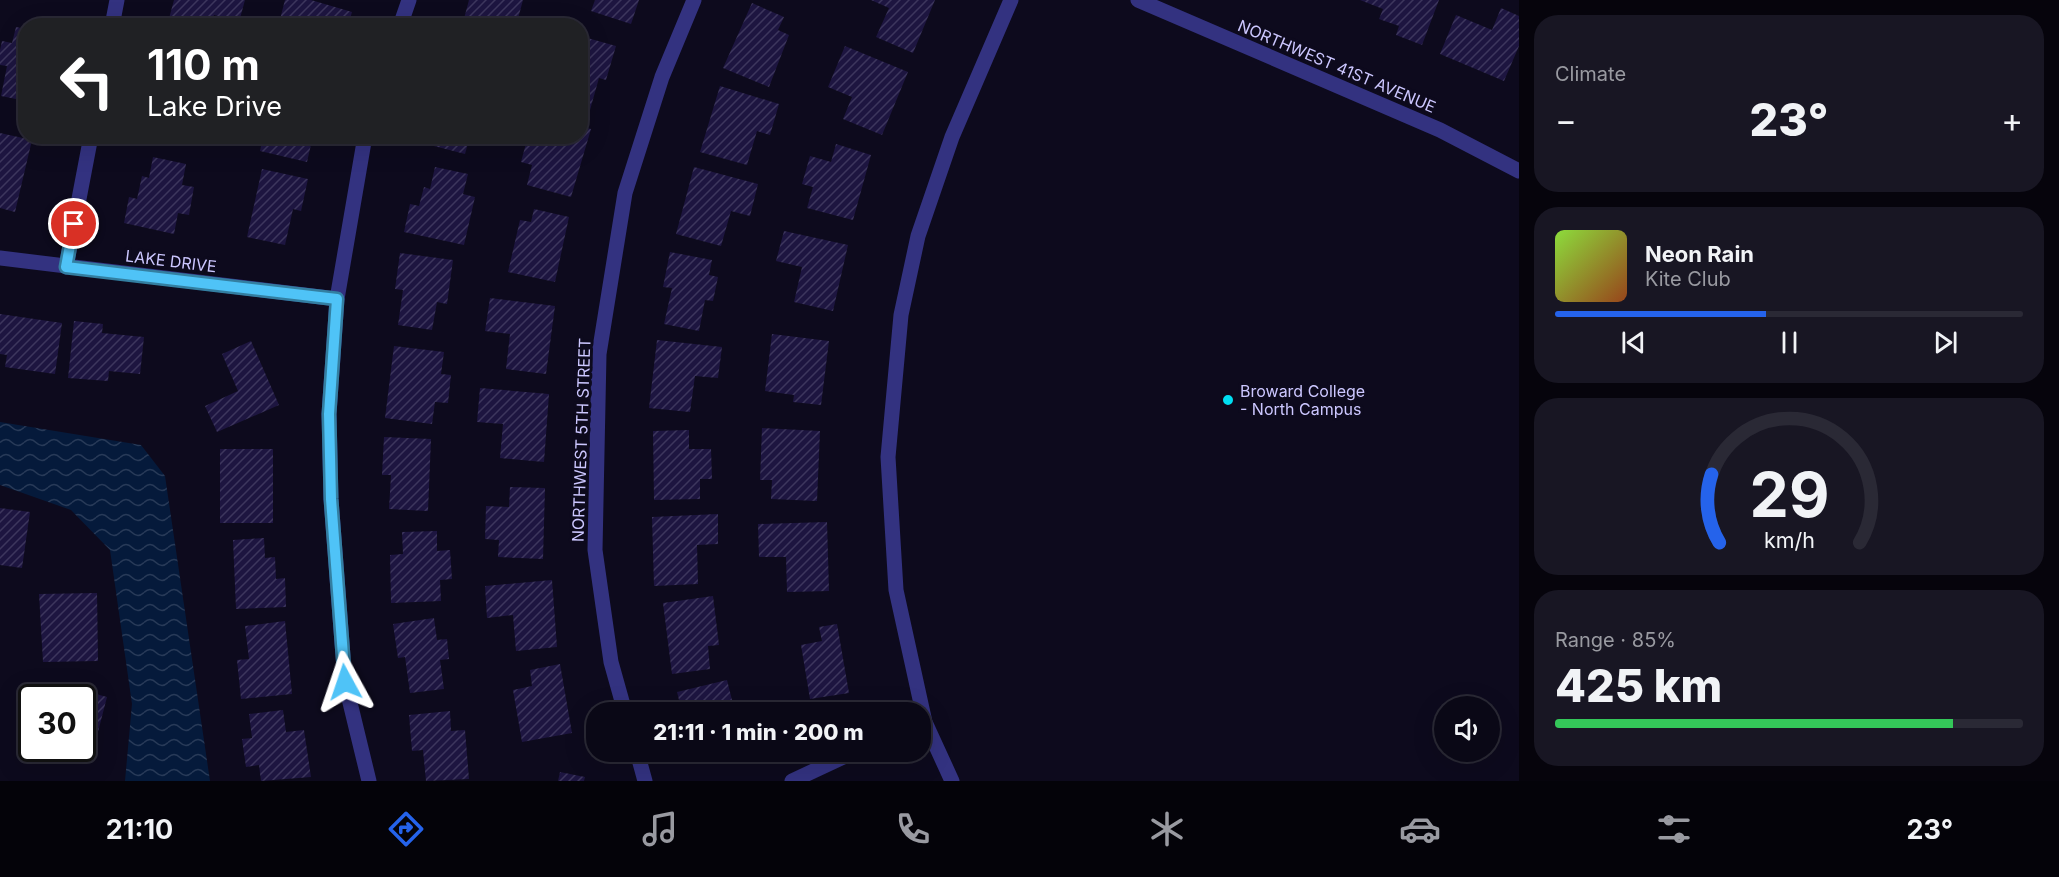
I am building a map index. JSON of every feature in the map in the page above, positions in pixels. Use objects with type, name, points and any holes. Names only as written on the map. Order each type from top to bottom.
[{"type":"street","points":[[114,18],[117,0]]},
{"type":"street","points":[[403,18],[409,0]]},
{"type":"street","name":"NORTHWEST 5TH STREET","points":[[623,702],[611,662],[595,550],[599,354],[625,193],[662,77],[694,0]]},
{"type":"street","points":[[919,702],[896,590],[889,468],[901,315],[918,236],[952,137],[1011,0]]},
{"type":"street","name":"NORTHWEST 41ST AVENUE","points":[[1138,0],[1440,129],[1519,171]]},
{"type":"street","points":[[66,267],[89,144]]},
{"type":"street","points":[[364,144],[337,299],[329,414],[331,499],[345,682],[369,781]]},
{"type":"street","name":"LAKE DRIVE","points":[[0,258],[337,299]]},
{"type":"street","points":[[931,740],[951,781]]},
{"type":"street","points":[[640,762],[645,781]]},
{"type":"street","points":[[792,781],[833,762]]},
{"type":"water","points":[[0,422],[141,445],[165,476],[210,781],[125,781],[132,704],[110,550],[71,510],[0,485]]},
{"type":"building","points":[[174,0],[245,0],[240,18],[214,15],[213,18],[169,18]]},
{"type":"building","points":[[285,0],[311,0],[352,12],[350,18],[280,18]]},
{"type":"building","points":[[469,0],[523,0],[518,18],[464,18]]},
{"type":"building","points":[[595,0],[639,0],[631,24],[591,11]]},
{"type":"building","points":[[871,0],[935,0],[913,53],[876,37],[889,8]]},
{"type":"building","points":[[1360,0],[1439,0],[1422,45],[1396,35],[1399,26],[1379,19],[1383,9]]},
{"type":"building","points":[[752,3],[784,17],[778,30],[789,35],[769,87],[723,68]]},
{"type":"building","points":[[1501,8],[1519,16],[1519,46],[1504,81],[1440,54],[1456,15],[1492,30]]},
{"type":"building","points":[[16,27],[18,27],[18,99],[1,96],[7,66],[0,65],[0,50],[2,41],[12,43]]},
{"type":"building","points":[[588,38],[616,46],[606,80],[599,78],[590,110],[588,109]]},
{"type":"building","points":[[845,46],[908,72],[882,135],[843,119],[852,97],[828,87]]},
{"type":"building","points":[[720,86],[779,104],[770,135],[757,131],[747,165],[700,152]]},
{"type":"building","points":[[0,133],[18,137],[18,144],[31,144],[15,212],[0,208]]},
{"type":"building","points":[[261,144],[311,144],[307,162],[260,151]]},
{"type":"building","points":[[430,144],[468,144],[465,154]]},
{"type":"building","points":[[526,144],[587,144],[571,197],[527,185],[532,165],[521,162]]},
{"type":"building","points":[[836,144],[871,155],[853,220],[807,208],[813,187],[802,184],[810,156],[831,162]]},
{"type":"building","points":[[153,157],[186,164],[182,185],[194,187],[189,215],[178,213],[174,234],[124,223],[129,197],[137,199],[142,176],[149,178]]},
{"type":"building","points":[[435,167],[468,174],[463,194],[475,197],[464,245],[404,232],[410,204],[419,206],[424,187],[430,189]]},
{"type":"building","points":[[694,167],[758,184],[750,216],[731,211],[721,246],[676,234]]},
{"type":"building","points":[[262,169],[308,179],[301,211],[293,209],[285,245],[247,237]]},
{"type":"building","points":[[534,209],[569,217],[555,282],[508,272],[520,220],[531,222]]},
{"type":"building","points":[[784,231],[848,245],[833,311],[794,302],[802,267],[776,261]]},
{"type":"building","points":[[670,252],[712,260],[709,275],[718,277],[713,301],[705,300],[699,331],[664,324],[672,288],[663,287]]},
{"type":"building","points":[[400,253],[453,260],[447,304],[437,302],[432,330],[398,325],[403,290],[395,289]]},
{"type":"building","points":[[490,298],[555,306],[546,374],[506,369],[510,334],[485,331]]},
{"type":"building","points":[[0,314],[62,323],[55,374],[5,367],[7,355],[0,354]]},
{"type":"building","points":[[74,321],[103,324],[102,333],[144,337],[140,374],[109,371],[108,381],[68,378]]},
{"type":"building","points":[[772,334],[829,341],[821,405],[793,402],[794,395],[765,391]]},
{"type":"building","points":[[657,340],[722,347],[718,378],[695,376],[690,412],[649,408]]},
{"type":"building","points":[[251,341],[279,405],[217,432],[205,406],[238,391],[222,354]]},
{"type":"building","points":[[394,346],[444,352],[441,374],[451,375],[448,403],[435,402],[432,424],[385,418]]},
{"type":"building","points":[[480,388],[549,394],[544,462],[500,458],[503,424],[477,422]]},
{"type":"building","points":[[762,428],[820,431],[817,501],[771,499],[772,480],[760,480]]},
{"type":"building","points":[[689,430],[689,449],[711,449],[712,479],[700,479],[700,499],[654,500],[653,431]]},
{"type":"building","points":[[384,437],[431,439],[428,511],[389,509],[391,475],[382,475]]},
{"type":"building","points":[[220,449],[273,449],[273,523],[220,523]]},
{"type":"building","points":[[510,487],[545,488],[543,559],[498,557],[499,540],[485,539],[486,506],[509,507]]},
{"type":"building","points":[[0,508],[30,512],[22,568],[0,565]]},
{"type":"building","points":[[718,514],[718,544],[697,545],[698,584],[654,586],[652,517]]},
{"type":"building","points":[[827,522],[829,591],[787,592],[786,557],[759,557],[758,524]]},
{"type":"building","points":[[437,531],[437,551],[450,550],[452,579],[440,580],[441,601],[391,603],[390,555],[403,554],[402,532]]},
{"type":"building","points":[[264,538],[265,558],[275,557],[276,579],[285,578],[286,607],[236,609],[233,540]]},
{"type":"building","points":[[552,580],[557,647],[516,651],[513,615],[487,618],[485,586]]},
{"type":"building","points":[[97,593],[98,661],[43,662],[39,594]]},
{"type":"building","points":[[713,596],[719,645],[708,646],[710,669],[672,674],[663,603]]},
{"type":"building","points":[[434,618],[437,640],[447,639],[449,659],[440,660],[444,689],[410,693],[405,657],[398,658],[393,624]]},
{"type":"building","points":[[285,621],[292,694],[241,699],[237,660],[249,659],[245,626]]},
{"type":"building","points":[[837,624],[849,693],[810,699],[801,645],[822,641],[819,627]]},
{"type":"building","points":[[560,664],[572,733],[522,742],[513,690],[532,686],[530,670]]},
{"type":"building","points":[[727,680],[732,702],[680,702],[677,692]]},
{"type":"building","points":[[96,694],[107,697],[96,740]]},
{"type":"building","points":[[283,710],[286,732],[304,730],[311,777],[261,781],[259,765],[246,767],[242,739],[252,738],[249,714]]},
{"type":"building","points":[[450,711],[451,731],[465,730],[469,779],[426,781],[423,750],[412,751],[409,715]]},
{"type":"building","points":[[560,772],[585,777],[584,781],[558,781]]},
{"type":"place","name":"Broward College - North Campus","points":[[1228,400]]},
{"type":"route","points":[[74,224],[66,267],[337,299],[329,414],[331,499],[345,682]]}]
